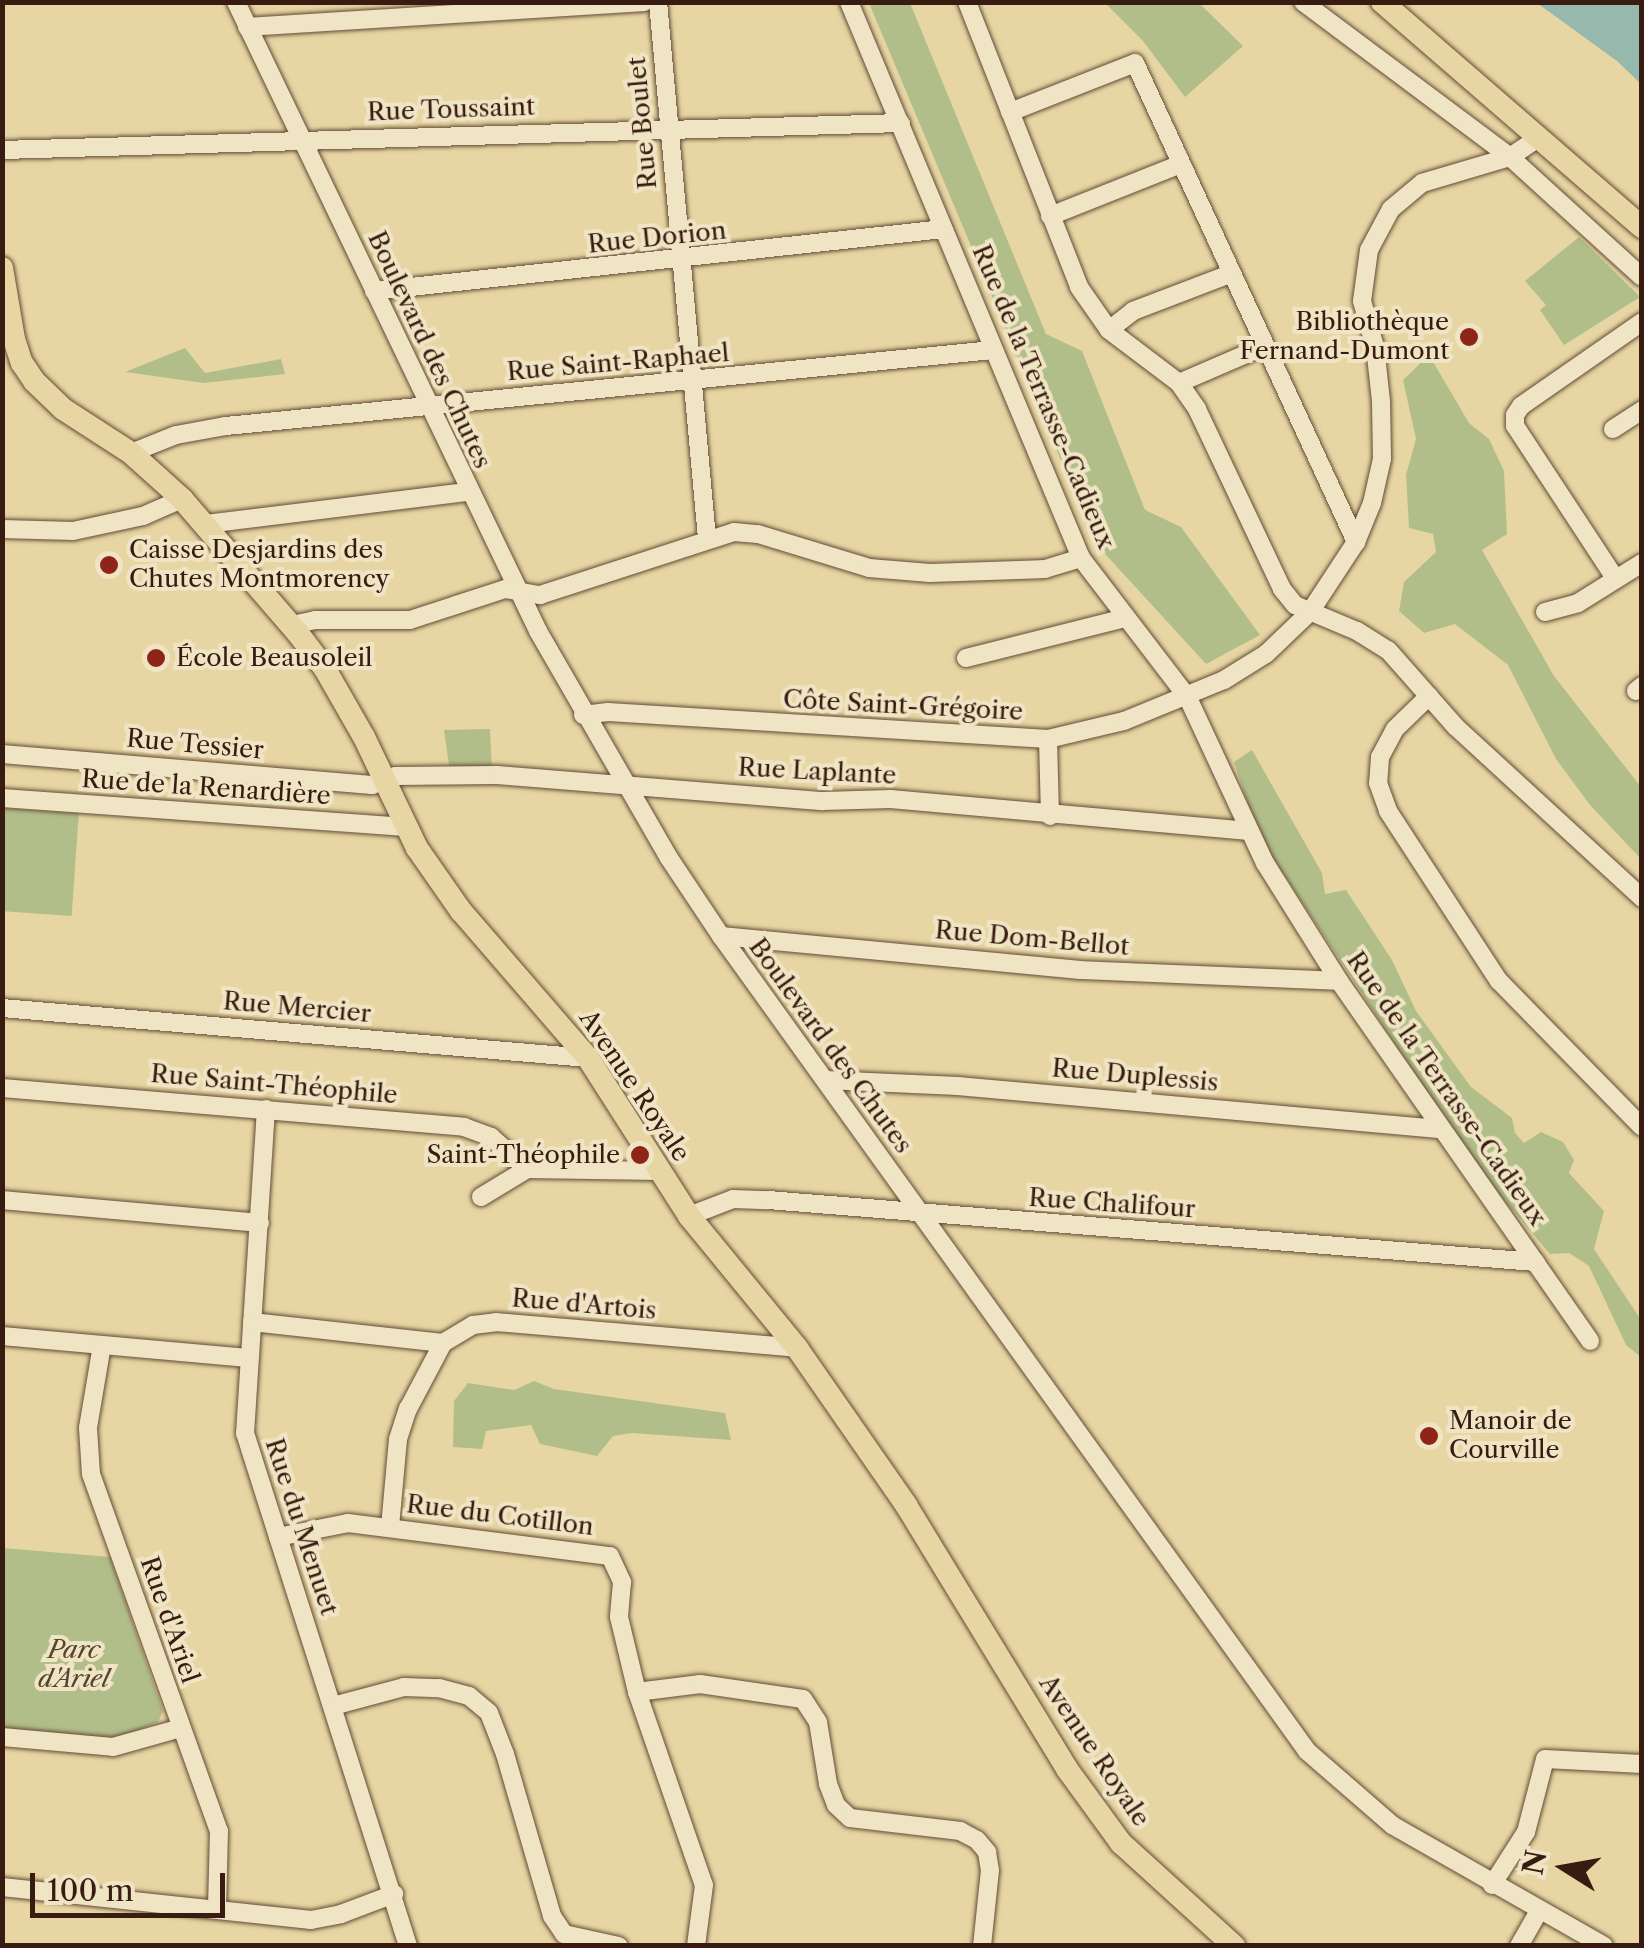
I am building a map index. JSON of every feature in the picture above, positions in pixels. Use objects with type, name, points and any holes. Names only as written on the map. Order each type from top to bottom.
[{"type":"main road","points":[[1382,2],[1642,227]]},
{"type":"main road","name":"Avenue Royale","points":[[2,268],[8,339],[43,392],[131,453],[182,499],[325,669],[364,737],[406,827],[461,911],[588,1058],[689,1216],[797,1348],[906,1505],[1068,1769],[1120,1843],[1234,1946]]},
{"type":"street","name":"Boulevard des Chutes","points":[[236,2],[518,591],[583,714],[721,936],[1308,1751],[1392,1825],[1604,1946]]},
{"type":"street","points":[[247,27],[644,2]]},
{"type":"street","name":"Rue Boulet","points":[[658,2],[708,538]]},
{"type":"street","name":"Rue de la Terrasse-Cadieux","points":[[849,2],[1081,558],[1188,698],[1249,831],[1340,981],[1590,1341]]},
{"type":"street","points":[[968,2],[1079,287],[1109,330],[1180,383],[1198,409],[1282,589],[1295,605],[1371,638],[1456,727],[1642,898]]},
{"type":"street","points":[[1304,2],[1510,157],[1642,277]]},
{"type":"street","points":[[1010,112],[1135,63],[1356,542]]},
{"type":"street","name":"Rue Toussaint","points":[[2,150],[901,123]]},
{"type":"street","name":"Côte Saint-Grégoire","points":[[583,714],[608,712],[1048,738],[1124,720],[1188,698],[1266,654],[1310,612],[1356,542],[1372,504],[1382,458],[1375,347],[1362,301],[1368,250],[1391,209],[1422,184],[1510,157],[1538,138]]},
{"type":"street","points":[[1050,216],[1181,164]]},
{"type":"street","name":"Rue Dorion","points":[[374,292],[682,261],[944,229]]},
{"type":"street","points":[[1109,330],[1133,310],[1230,274]]},
{"type":"street","points":[[1545,612],[1578,604],[1632,574],[1515,426],[1515,415],[1521,406],[1642,322]]},
{"type":"street","points":[[1180,383],[1265,346]]},
{"type":"street","name":"Rue Saint-Raphael","points":[[131,453],[176,435],[226,426],[692,383],[994,350]]},
{"type":"street","points":[[1614,430],[1642,410]]},
{"type":"street","points":[[206,524],[468,492]]},
{"type":"street","points":[[2,529],[74,531],[143,516],[182,499]]},
{"type":"street","points":[[292,626],[316,620],[410,620],[504,589],[540,594],[734,532],[758,534],[869,568],[930,573],[1045,568],[1081,558]]},
{"type":"street","points":[[966,658],[1126,618]]},
{"type":"street","points":[[1429,696],[1395,730],[1380,757],[1378,782],[1388,811],[1499,982],[1642,1127]]},
{"type":"street","points":[[1048,738],[1050,816]]},
{"type":"street","name":"Rue Tessier","points":[[2,754],[372,784],[382,781]]},
{"type":"street","name":"Rue Laplante","points":[[382,781],[395,776],[497,774],[823,802],[891,800],[1249,831]]},
{"type":"street","name":"Rue de la Renardière","points":[[2,798],[406,827]]},
{"type":"street","name":"Rue Dom-Bellot","points":[[721,936],[1080,970],[1340,981]]},
{"type":"street","name":"Rue Mercier","points":[[2,1008],[588,1058]]},
{"type":"street","name":"Rue Duplessis","points":[[825,1080],[958,1086],[1441,1129]]},
{"type":"street","name":"Rue Saint-Théophile","points":[[2,1088],[464,1127],[492,1137],[527,1169]]},
{"type":"street","name":"Rue du Menuet","points":[[266,1108],[245,1432],[408,1946]]},
{"type":"street","points":[[481,1197],[527,1169],[659,1171]]},
{"type":"street","name":"Rue Chalifour","points":[[689,1216],[733,1199],[916,1209],[938,1216],[1535,1262]]},
{"type":"street","points":[[2,1200],[260,1223]]},
{"type":"street","points":[[252,1322],[443,1343],[408,1409],[398,1439],[390,1528]]},
{"type":"street","name":"Rue d'Artois","points":[[443,1343],[473,1325],[496,1322],[797,1348]]},
{"type":"street","points":[[2,1336],[248,1358]]},
{"type":"street","name":"Rue d'Ariel","points":[[102,1345],[95,1364],[88,1428],[91,1474],[219,1831],[216,1909]]},
{"type":"street","name":"Rue du Cotillon","points":[[278,1538],[337,1524],[610,1556],[622,1582],[619,1617],[637,1692],[704,1884],[696,1946]]},
{"type":"street","points":[[637,1692],[700,1684],[803,1699],[818,1722],[836,1805],[850,1818],[960,1831],[977,1840],[987,1852],[990,1870],[982,1946]]},
{"type":"street","points":[[333,1706],[404,1687],[438,1688],[468,1696],[489,1713],[552,1916],[564,1934],[620,1946]]},
{"type":"street","points":[[2,1736],[113,1747],[181,1728]]},
{"type":"street","points":[[1492,1885],[1526,1832],[1544,1759],[1642,1764]]},
{"type":"street","points":[[2,1887],[311,1920],[341,1914],[394,1894]]},
{"type":"street","points":[[1520,1946],[1539,1911]]},
{"type":"green space","points":[[869,3],[910,3],[1046,334],[1082,351],[1145,510],[1181,527],[1260,635],[1206,664],[1096,544]]},
{"type":"green space","points":[[1105,3],[1199,3],[1243,46],[1185,97],[1143,41]]},
{"type":"green space","points":[[1579,237],[1640,297],[1564,345],[1540,310],[1546,305],[1525,281]]},
{"type":"green space","points":[[185,348],[205,373],[281,359],[285,374],[204,383],[125,372]]},
{"type":"green space","points":[[1429,355],[1469,423],[1489,439],[1504,471],[1507,534],[1482,550],[1554,676],[1641,787],[1641,859],[1590,805],[1556,759],[1508,665],[1455,624],[1424,633],[1399,611],[1404,582],[1436,552],[1433,534],[1409,528],[1406,475],[1416,439],[1403,380]]},
{"type":"green space","points":[[490,729],[492,773],[450,772],[444,730]]},
{"type":"green space","points":[[1252,750],[1322,873],[1325,894],[1346,890],[1392,960],[1416,1011],[1471,1087],[1512,1118],[1515,1133],[1524,1143],[1541,1132],[1563,1142],[1574,1160],[1569,1173],[1604,1211],[1594,1249],[1641,1320],[1641,1357],[1626,1345],[1589,1266],[1569,1253],[1550,1254],[1476,1167],[1258,835],[1234,762]]},
{"type":"green space","points":[[2,808],[79,813],[72,916],[2,911]]},
{"type":"green space","points":[[534,1381],[554,1389],[725,1413],[731,1440],[632,1433],[613,1436],[597,1456],[540,1444],[531,1425],[486,1431],[482,1449],[453,1447],[454,1401],[468,1383],[514,1390]]},
{"type":"green space","name":"Parc d'Ariel","points":[[3,1548],[110,1557],[163,1711],[158,1722],[113,1740],[3,1729]]},
{"type":"water","points":[[1537,3],[1641,3],[1641,84],[1617,61]]},
{"type":"place","name":"Bibliothèque Fernand-Dumont","points":[[1469,337]]},
{"type":"place","name":"Caisse Desjardins des Chutes Montmorency","points":[[109,565]]},
{"type":"place","name":"École Beausoleil","points":[[156,658]]},
{"type":"place","name":"Saint-Théophile","points":[[640,1155]]},
{"type":"place","name":"Manoir de Courville","points":[[1429,1436]]}]
